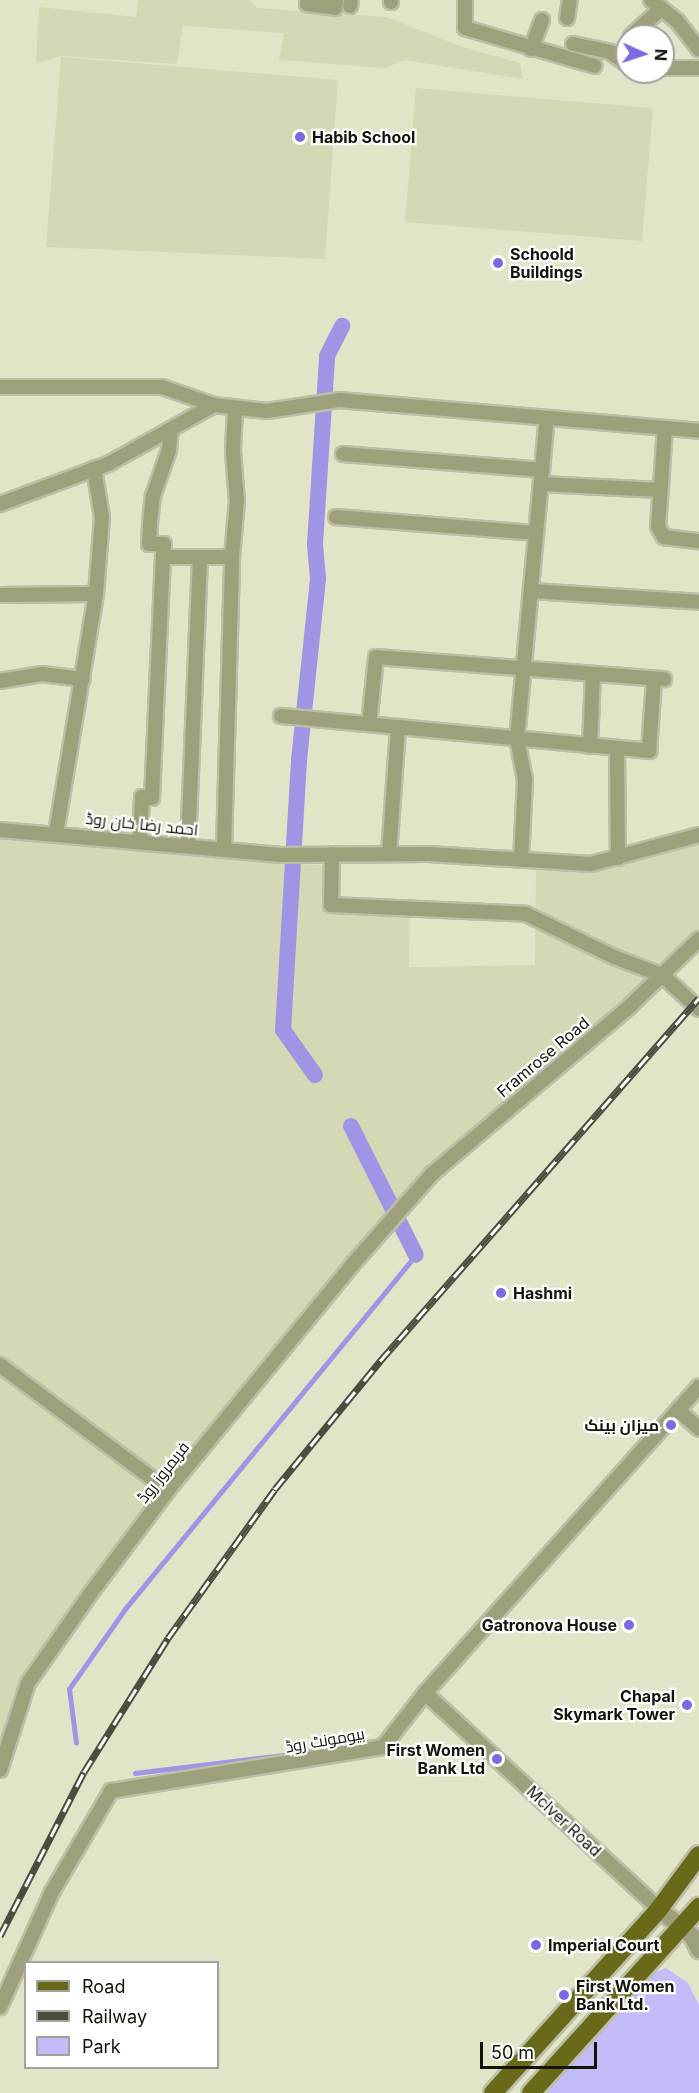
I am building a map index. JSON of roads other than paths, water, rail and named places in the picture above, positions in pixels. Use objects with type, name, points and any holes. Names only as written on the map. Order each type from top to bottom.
[{"type":"main road","points":[[493,2093],[659,1909],[699,1855]]},
{"type":"main road","points":[[531,2093],[699,1907]]},
{"type":"street","points":[[308,0],[307,4],[335,8],[336,0]]},
{"type":"street","points":[[465,0],[465,28],[531,50],[595,66]]},
{"type":"street","points":[[567,18],[570,0]]},
{"type":"street","points":[[641,24],[656,5],[677,21],[699,49]]},
{"type":"street","points":[[531,50],[542,20]]},
{"type":"street","points":[[573,44],[610,52],[615,56]]},
{"type":"street","points":[[675,68],[699,68]]},
{"type":"street","points":[[0,387],[162,387],[214,405],[267,411],[340,400],[699,431]]},
{"type":"street","points":[[0,504],[94,469],[214,405]]},
{"type":"street","points":[[224,849],[232,557],[237,501],[233,451],[235,408]]},
{"type":"street","points":[[521,860],[525,780],[518,739],[547,418]]},
{"type":"street","points":[[665,428],[659,490],[659,533],[671,539],[699,541]]},
{"type":"street","points":[[140,840],[142,797],[152,798],[164,544],[149,543],[150,523],[153,496],[169,450],[171,429]]},
{"type":"street","points":[[343,454],[659,490]]},
{"type":"street","points":[[56,833],[96,594],[102,518],[94,469]]},
{"type":"street","points":[[336,517],[536,533]]},
{"type":"street","points":[[163,557],[232,557]]},
{"type":"street","points":[[188,845],[200,557]]},
{"type":"street","points":[[531,591],[699,602]]},
{"type":"street","points":[[0,595],[96,594]]},
{"type":"street","points":[[281,716],[650,751],[659,679],[524,671],[376,657],[369,724]]},
{"type":"street","points":[[0,681],[42,674],[83,679]]},
{"type":"street","points":[[590,746],[593,675]]},
{"type":"street","points":[[389,854],[398,727]]},
{"type":"street","points":[[616,748],[618,858]]},
{"type":"street","name":"احمد رضا خان روڈ","points":[[0,830],[140,840],[281,855],[389,854],[591,864],[699,835]]},
{"type":"street","points":[[332,854],[331,905],[526,914],[614,957],[662,975],[699,1009]]},
{"type":"street","name":"Framrose Road","points":[[392,1218],[441,1167],[662,975],[699,939]]},
{"type":"street","name":"فریمروز روڈ","points":[[0,1770],[28,1683],[168,1490],[392,1218]]},
{"type":"street","points":[[0,1365],[168,1490]]},
{"type":"street","name":"بیومونٹ روڈ","points":[[0,2007],[52,1892],[111,1791],[382,1747],[425,1693],[699,1388]]},
{"type":"street","points":[[678,1410],[699,1429]]},
{"type":"street","name":"Mclver Road","points":[[425,1693],[659,1909],[692,1936],[699,1950]]},
{"type":"waterway","points":[[315,1075],[283,1030],[299,760],[318,579],[315,544],[327,356],[342,326]]},
{"type":"waterway","points":[[351,1126],[416,1255]]},
{"type":"waterway","points":[[76,1743],[69,1689],[125,1609],[416,1255]]},
{"type":"waterway","points":[[135,1773],[324,1750]]},
{"type":"railway","points":[[0,1936],[84,1772],[168,1638],[275,1489],[380,1361],[699,998]]},
{"type":"place","name":"Habib School","points":[[300,137]]},
{"type":"place","name":"Schoold Buildings","points":[[498,263]]},
{"type":"place","name":"Hashmi","points":[[501,1293]]},
{"type":"place","name":"میزان بینک","points":[[671,1425]]},
{"type":"place","name":"Gatronova House","points":[[629,1625]]},
{"type":"place","name":"Chapal Skymark Tower","points":[[687,1705]]},
{"type":"place","name":"First Women Bank Ltd","points":[[497,1759]]},
{"type":"place","name":"Imperial Court","points":[[536,1945]]},
{"type":"place","name":"First Women Bank Ltd.","points":[[564,1995]]}]
